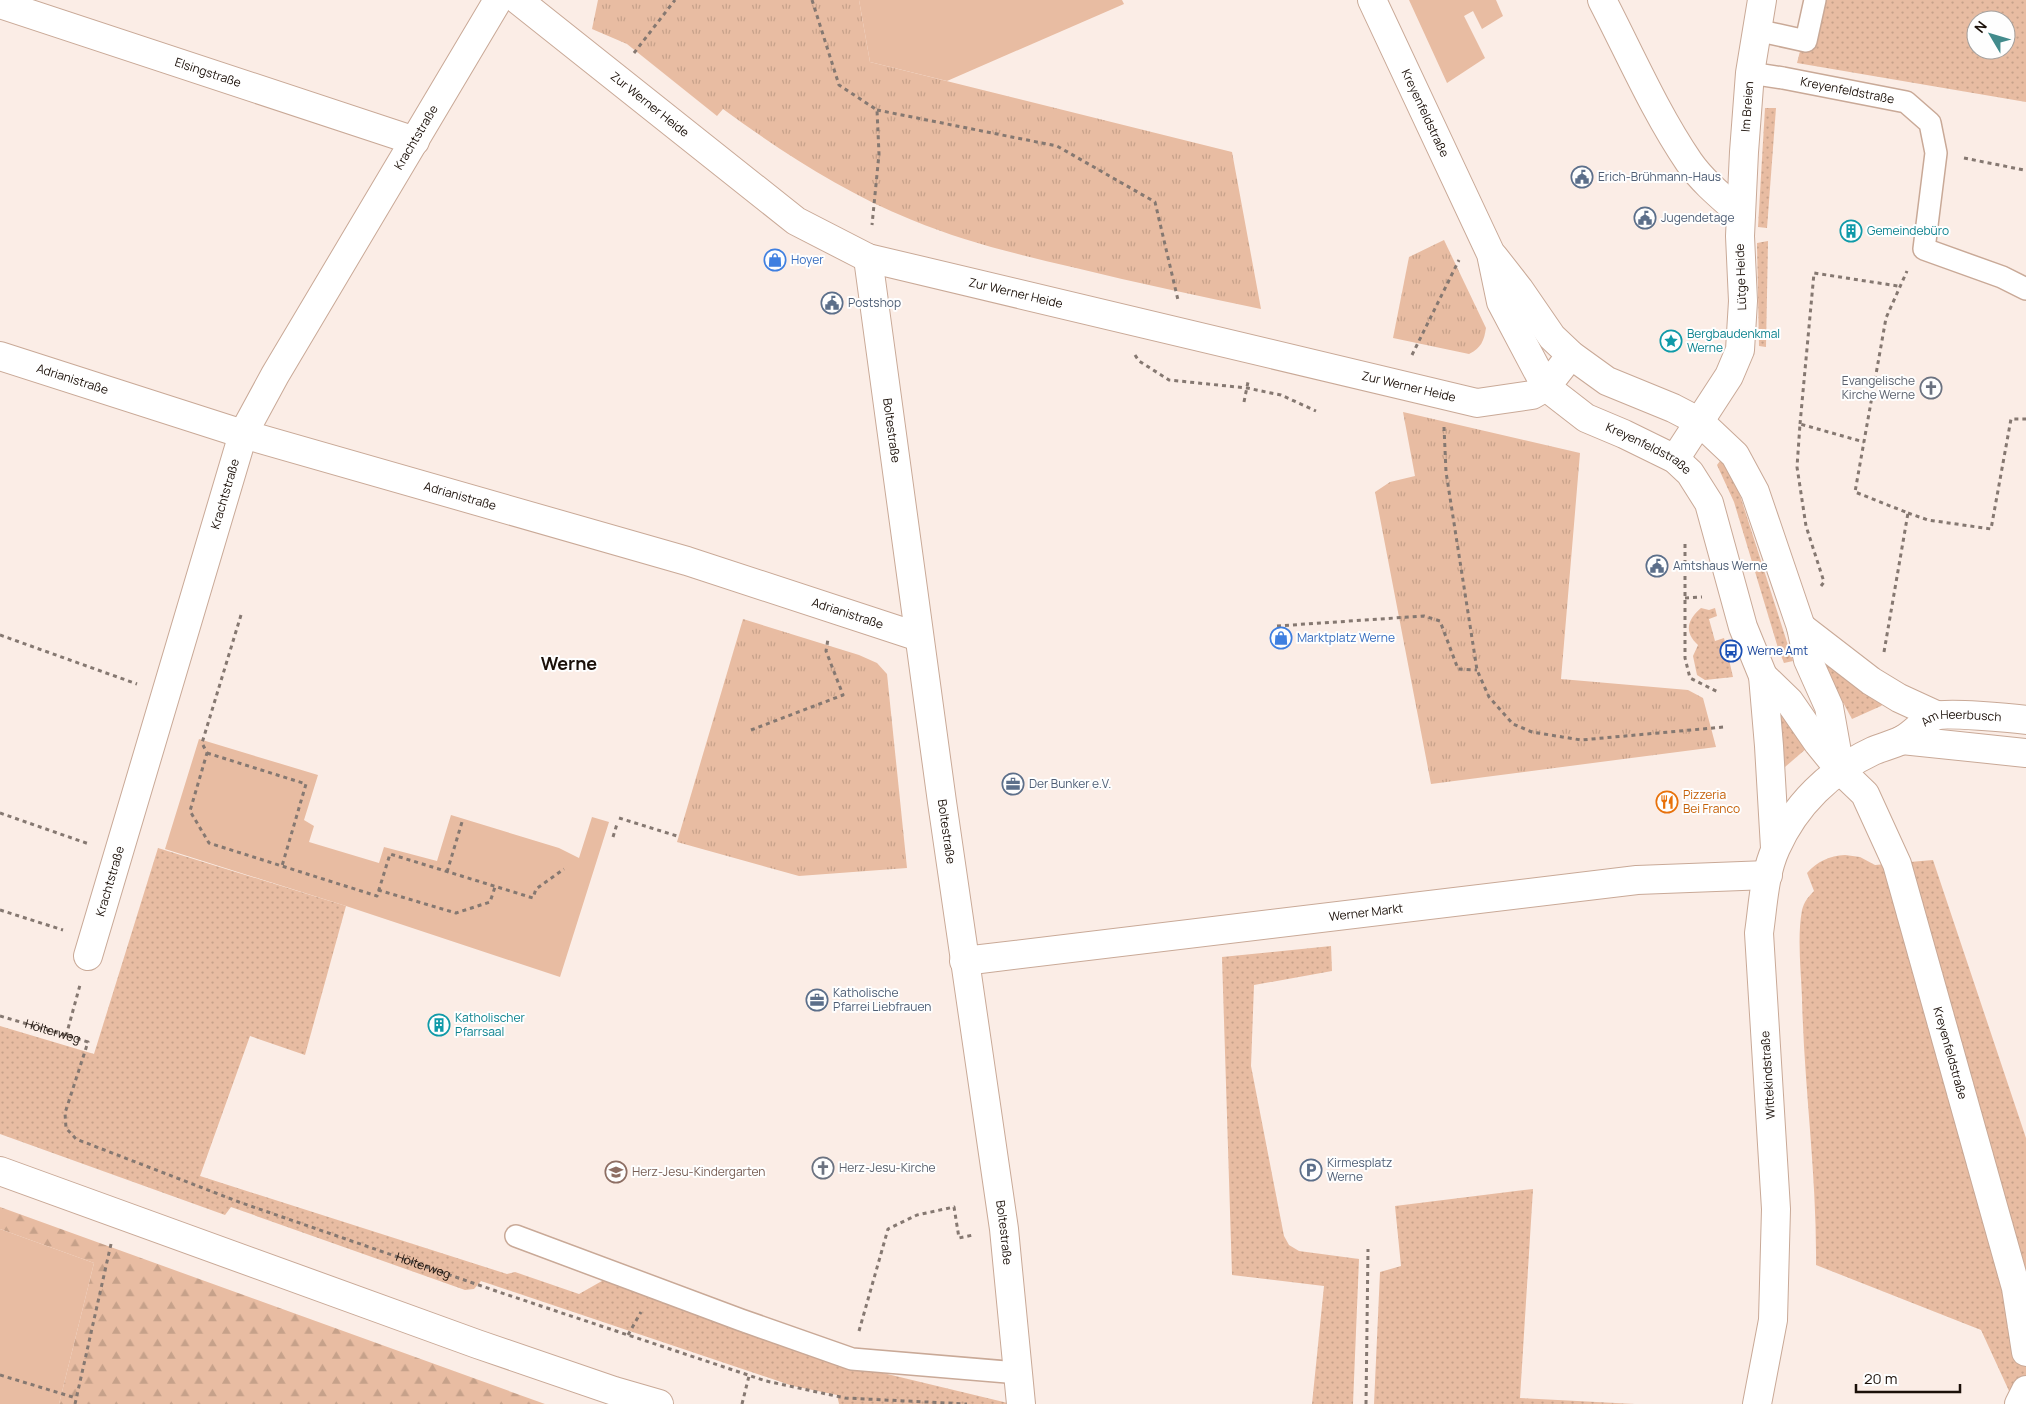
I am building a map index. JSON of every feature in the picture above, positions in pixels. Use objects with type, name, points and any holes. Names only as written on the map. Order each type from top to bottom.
[{"type":"street","name":"Krachtstraße","points":[[88,956],[243,434],[275,375],[498,0]]},
{"type":"street","name":"Zur Werner Heide","points":[[518,0],[796,222],[868,258],[1477,403],[1532,395],[1546,387],[1571,355]]},
{"type":"street","name":"Kreyenfeldstraße","points":[[1372,0],[1491,254],[1501,302],[1546,387],[1586,418],[1675,459],[1690,473],[1709,503],[1743,627],[1763,676],[1775,848]]},
{"type":"street","points":[[1602,0],[1655,103],[1690,164],[1717,193],[1741,214]]},
{"type":"street","name":"Im Breien","points":[[1741,214],[1750,73],[1762,0]]},
{"type":"street","name":"Elsingstraße","points":[[0,4],[415,141]]},
{"type":"street","name":"Lütge Heide","points":[[1675,459],[1729,376],[1740,350],[1743,302],[1741,214]]},
{"type":"street","name":"Kreyenfeldstraße","points":[[1491,254],[1519,288],[1552,337],[1571,355],[1607,381],[1672,408],[1700,422],[1735,455],[1756,492],[1801,627],[1808,660],[1829,707],[1840,770]]},
{"type":"street","name":"Boltestraße","points":[[868,258],[964,962],[1004,1229],[1021,1404]]},
{"type":"street","name":"Adrianistraße","points":[[0,356],[243,434],[688,561],[919,638]]},
{"type":"street","points":[[1801,627],[1871,680],[1900,698],[1936,715]]},
{"type":"street","name":"Kreyenfeldstraße","points":[[1763,676],[1789,701],[1818,743],[1840,770],[1865,794],[1897,864],[2016,1288],[2026,1352]]},
{"type":"street","name":"Am Heerbusch","points":[[1840,770],[1873,751],[1902,740],[1936,715],[2006,717],[2026,720]]},
{"type":"street","name":"Am Heerbusch","points":[[1902,740],[2026,754]]},
{"type":"street","name":"Wittekindstraße","points":[[1757,1404],[1773,1320],[1776,1209],[1759,933],[1768,875],[1775,848],[1796,813],[1814,790],[1840,770]]},
{"type":"street","name":"Werner Markt","points":[[964,962],[1637,880],[1768,875]]},
{"type":"street","points":[[0,1171],[477,1344],[614,1391],[660,1404]]},
{"type":"street","points":[[2019,1404],[2026,1390]]},
{"type":"lane","points":[[1756,30],[1806,41],[1815,0]]},
{"type":"lane","name":"Kreyenfeldstraße","points":[[1750,73],[1906,102],[1930,123],[1936,153],[1924,249]]},
{"type":"lane","points":[[1924,249],[2002,276],[2026,289]]},
{"type":"lane","points":[[516,1236],[741,1320],[852,1358],[1019,1373]]},
{"type":"path","points":[[615,78],[674,0]]},
{"type":"path","points":[[812,0],[839,85],[877,110],[1057,146],[1155,202],[1186,333]]},
{"type":"path","points":[[868,258],[879,154],[877,110]]},
{"type":"path","points":[[1936,153],[2024,170]]},
{"type":"path","points":[[1398,383],[1477,224]]},
{"type":"path","points":[[1924,249],[1912,262],[1898,286],[1886,318],[1855,492],[1928,520],[1991,529],[2011,419],[2026,419]]},
{"type":"path","points":[[1820,589],[1824,582],[1806,526],[1797,467],[1814,273],[1898,286]]},
{"type":"path","points":[[1169,380],[1247,388],[1272,393],[1316,410]]},
{"type":"path","points":[[1443,394],[1446,472],[1477,670],[1489,697],[1513,724],[1532,732],[1581,740],[1724,727]]},
{"type":"path","points":[[1800,424],[1864,442]]},
{"type":"path","points":[[1883,662],[1908,513]]},
{"type":"path","points":[[1685,541],[1685,658],[1690,678],[1718,692]]},
{"type":"path","points":[[751,730],[843,695],[826,651],[832,609]]},
{"type":"path","points":[[241,615],[202,743],[207,753],[190,811],[209,843],[377,896],[390,854],[533,898],[536,889],[564,870]]},
{"type":"path","points":[[1277,626],[1424,616],[1440,621],[1458,669],[1477,670]]},
{"type":"path","points":[[0,634],[166,694]]},
{"type":"path","points":[[207,753],[306,784],[282,866]]},
{"type":"path","points":[[0,813],[118,854]]},
{"type":"path","points":[[618,818],[677,836]]},
{"type":"path","points":[[447,872],[462,822]]},
{"type":"path","points":[[613,837],[617,824]]},
{"type":"path","points":[[378,890],[456,913],[490,902],[495,887]]},
{"type":"path","points":[[0,910],[65,931]]},
{"type":"path","points":[[66,1036],[88,956]]},
{"type":"path","name":"Hölterweg","points":[[0,1016],[88,1042],[65,1113],[66,1128],[76,1139],[239,1202],[766,1381],[845,1398],[967,1404]]},
{"type":"path","points":[[852,1358],[888,1229],[917,1215],[954,1207],[960,1238]]},
{"type":"path","points":[[75,1404],[117,1214]]},
{"type":"path","points":[[1366,1404],[1368,1249]]},
{"type":"path","points":[[0,1375],[76,1398]]},
{"type":"path","points":[[742,1404],[750,1376]]},
{"type":"green space","points":[[598,0],[859,0],[870,62],[1232,152],[1261,309],[1013,253],[952,235],[886,209],[814,170],[768,141],[723,109],[717,116],[627,44],[592,29]]},
{"type":"green space","points":[[859,0],[1122,0],[1124,4],[947,81],[870,62]]},
{"type":"green space","points":[[1409,0],[1496,0],[1503,16],[1482,29],[1473,11],[1464,16],[1485,58],[1447,83]]},
{"type":"green space","points":[[1813,0],[2026,0],[2026,102],[1797,63]]},
{"type":"green space","points":[[1765,108],[1776,108],[1767,228],[1758,227]]},
{"type":"green space","points":[[1444,240],[1486,328],[1481,344],[1469,354],[1393,338],[1409,257]]},
{"type":"green space","points":[[1768,241],[1766,347],[1759,346],[1757,243]]},
{"type":"green space","points":[[1403,412],[1580,453],[1561,679],[1688,690],[1703,698],[1716,747],[1431,784],[1375,492],[1390,482],[1415,476]]},
{"type":"green space","points":[[1720,461],[1725,464],[1739,492],[1793,661],[1784,663],[1778,648],[1734,502],[1717,465]]},
{"type":"green space","points":[[1701,608],[1709,610],[1715,608],[1717,616],[1709,619],[1715,641],[1724,638],[1733,677],[1705,680],[1697,675],[1693,656],[1698,645],[1689,631],[1689,626],[1693,617]]},
{"type":"green space","points":[[743,619],[859,655],[877,663],[887,674],[907,868],[799,876],[677,842]]},
{"type":"green space","points":[[1827,665],[1883,704],[1852,719],[1826,671]]},
{"type":"green space","points":[[1778,708],[1807,748],[1785,767],[1783,765]]},
{"type":"green space","points":[[199,739],[318,775],[304,820],[314,826],[309,842],[379,863],[384,847],[437,861],[451,815],[559,848],[579,858],[592,817],[609,822],[560,977],[346,906],[165,849]]},
{"type":"green space","points":[[158,848],[346,906],[305,1055],[250,1036],[200,1176],[507,1274],[515,1272],[579,1294],[609,1277],[858,1367],[1012,1404],[839,1404],[837,1395],[793,1386],[481,1281],[474,1289],[465,1290],[231,1207],[225,1215],[0,1134],[0,1026],[94,1054]]},
{"type":"green space","points":[[1845,855],[1860,857],[1875,865],[1933,860],[2026,1138],[2026,1404],[2015,1404],[1981,1330],[1816,1265],[1815,1198],[1803,1031],[1800,931],[1803,907],[1814,891],[1807,873],[1824,860]]},
{"type":"green space","points":[[1331,946],[1332,971],[1254,985],[1251,1066],[1284,1236],[1289,1245],[1299,1251],[1359,1259],[1353,1404],[1312,1404],[1324,1286],[1232,1275],[1222,957]]},
{"type":"green space","points":[[1533,1189],[1520,1398],[1635,1404],[1374,1404],[1380,1272],[1401,1266],[1395,1206]]},
{"type":"green space","points":[[0,1207],[545,1404],[59,1404],[94,1263],[0,1229]]},
{"type":"green space","points":[[0,1229],[94,1263],[59,1404],[0,1404]]},
{"type":"place","name":"Erich-Brühmann-Haus","points":[[1582,177]]},
{"type":"place","name":"Jugendetage","points":[[1645,218]]},
{"type":"place","name":"Gemeindebüro","points":[[1851,231]]},
{"type":"place","name":"Hoyer","points":[[775,260]]},
{"type":"place","name":"Postshop","points":[[832,303]]},
{"type":"place","name":"Bergbaudenkmal Werne","points":[[1671,341]]},
{"type":"place","name":"Evangelische Kirche Werne","points":[[1931,388]]},
{"type":"place","name":"Amtshaus Werne","points":[[1657,566]]},
{"type":"place","name":"Marktplatz Werne","points":[[1281,638]]},
{"type":"place","name":"Werne Amt","points":[[1731,651]]},
{"type":"place","name":"Der Bunker e.V.","points":[[1013,784]]},
{"type":"place","name":"Pizzeria Bei Franco","points":[[1667,802]]},
{"type":"place","name":"Katholische Pfarrei Liebfrauen","points":[[817,1000]]},
{"type":"place","name":"Katholischer Pfarrsaal","points":[[439,1025]]},
{"type":"place","name":"Herz-Jesu-Kirche","points":[[823,1168]]},
{"type":"place","name":"Kirmesplatz Werne","points":[[1311,1170]]},
{"type":"place","name":"Herz-Jesu-Kindergarten","points":[[616,1172]]},
{"type":"district","name":"Werne","points":[[569,664]]}]
